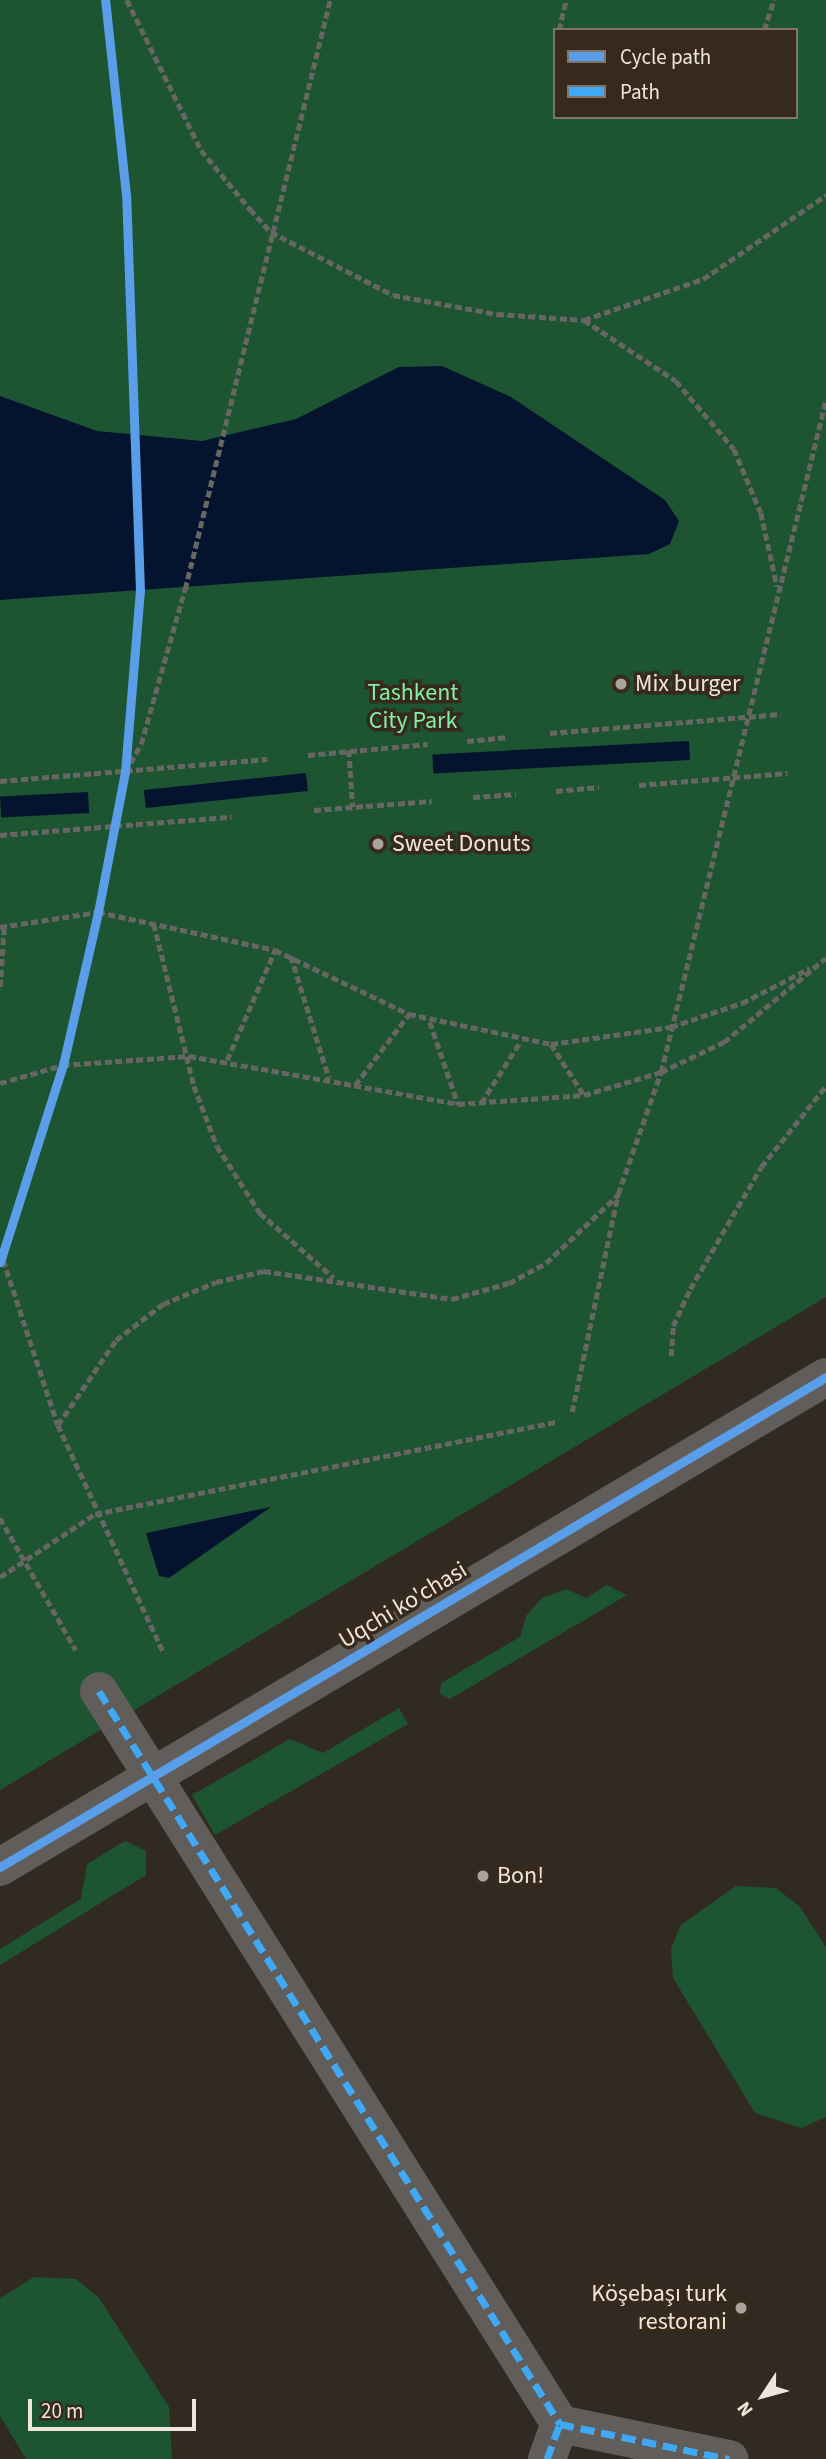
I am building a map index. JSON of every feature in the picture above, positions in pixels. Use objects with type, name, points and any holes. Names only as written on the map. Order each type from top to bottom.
[{"type":"street","name":"Uqchi ko'chasi","points":[[0,1867],[826,1377]]},
{"type":"street","points":[[99,1691],[554,2442],[729,2459]]},
{"type":"path","points":[[127,0],[201,150],[271,232],[393,295],[497,314],[584,320],[703,279],[826,195]]},
{"type":"path","points":[[125,772],[141,744],[185,589],[224,417],[330,0]]},
{"type":"path","points":[[559,28],[566,0]]},
{"type":"path","points":[[765,28],[774,0]]},
{"type":"path","points":[[584,320],[676,381],[734,449],[761,513],[778,587]]},
{"type":"path","points":[[572,1412],[618,1194],[661,1072],[752,717],[778,587],[826,399]]},
{"type":"path","points":[[550,733],[780,714]]},
{"type":"path","points":[[467,741],[509,737]]},
{"type":"path","points":[[308,755],[426,744]]},
{"type":"path","points":[[122,786],[125,772],[124,745]]},
{"type":"path","points":[[349,750],[354,807]]},
{"type":"path","points":[[0,781],[267,758]]},
{"type":"path","points":[[639,785],[788,773]]},
{"type":"path","points":[[556,790],[598,787]]},
{"type":"path","points":[[473,797],[516,794]]},
{"type":"path","points":[[314,810],[432,801]]},
{"type":"path","points":[[113,831],[117,813]]},
{"type":"path","points":[[0,835],[113,831],[231,817]]},
{"type":"path","points":[[96,925],[101,899]]},
{"type":"path","points":[[0,987],[2,927],[98,912],[275,950],[409,1014],[520,1042],[551,1044],[671,1027],[742,1003],[821,963]]},
{"type":"path","points":[[155,924],[202,1117],[235,1181],[260,1213],[335,1279]]},
{"type":"path","points":[[228,1060],[275,950]]},
{"type":"path","points":[[291,956],[328,1078]]},
{"type":"path","points":[[0,1083],[63,1065],[189,1056],[228,1060],[458,1104],[584,1095],[661,1072],[724,1042],[826,958]]},
{"type":"path","points":[[355,1085],[409,1014]]},
{"type":"path","points":[[430,1021],[458,1104]]},
{"type":"path","points":[[480,1103],[520,1042]]},
{"type":"path","points":[[551,1044],[584,1095]]},
{"type":"path","points":[[59,1078],[66,1052]]},
{"type":"path","points":[[671,1356],[673,1326],[696,1278],[761,1167],[826,1086]]},
{"type":"path","points":[[58,1425],[116,1340],[163,1304],[264,1271],[335,1279],[393,1294],[452,1299],[509,1283],[579,1236],[618,1194]]},
{"type":"path","points":[[2,1253],[58,1425],[94,1514],[163,1651]]},
{"type":"path","points":[[1,1578],[24,1559],[94,1514],[557,1422]]},
{"type":"path","points":[[0,1518],[99,1691]]},
{"type":"green space","name":"Tashkent City Park","points":[[0,0],[826,0],[826,1297],[0,1790]]},
{"type":"green space","points":[[607,1585],[627,1595],[450,1699],[440,1694],[441,1683],[520,1637],[526,1616],[542,1598],[566,1589],[586,1598]]},
{"type":"green space","points":[[399,1708],[408,1724],[215,1835],[192,1795],[290,1739],[323,1753]]},
{"type":"green space","points":[[125,1841],[146,1851],[146,1875],[0,1965],[0,1949],[81,1899],[87,1864]]},
{"type":"green space","points":[[736,1886],[776,1888],[800,1907],[826,1947],[826,2117],[801,2128],[755,2113],[673,1978],[671,1948],[681,1925]]},
{"type":"green space","points":[[34,2277],[76,2279],[99,2298],[169,2407],[172,2459],[26,2459],[0,2416],[0,2298]]},
{"type":"water","points":[[442,366],[511,397],[665,500],[679,521],[670,544],[649,554],[0,600],[0,396],[97,431],[202,441],[296,419],[399,367]]},
{"type":"water","points":[[689,741],[690,760],[433,773],[432,754]]},
{"type":"water","points":[[306,773],[308,791],[146,808],[144,790]]},
{"type":"water","points":[[88,792],[89,813],[1,818],[0,797]]},
{"type":"water","points":[[271,1507],[169,1578],[159,1576],[146,1533]]},
{"type":"marked path","points":[[99,1691],[560,2424]]},
{"type":"marked path","points":[[547,2459],[560,2424],[729,2459]]},
{"type":"cycle path","points":[[0,1262],[63,1065],[98,912],[125,772],[140,591],[126,195],[105,0]]},
{"type":"cycle path","points":[[0,1867],[826,1377]]},
{"type":"place","name":"Mix burger","points":[[621,684]]},
{"type":"place","name":"Sweet Donuts","points":[[378,844]]},
{"type":"place","name":"Bon!","points":[[483,1876]]},
{"type":"place","name":"Köşebaşı turk restorani","points":[[741,2308]]}]
